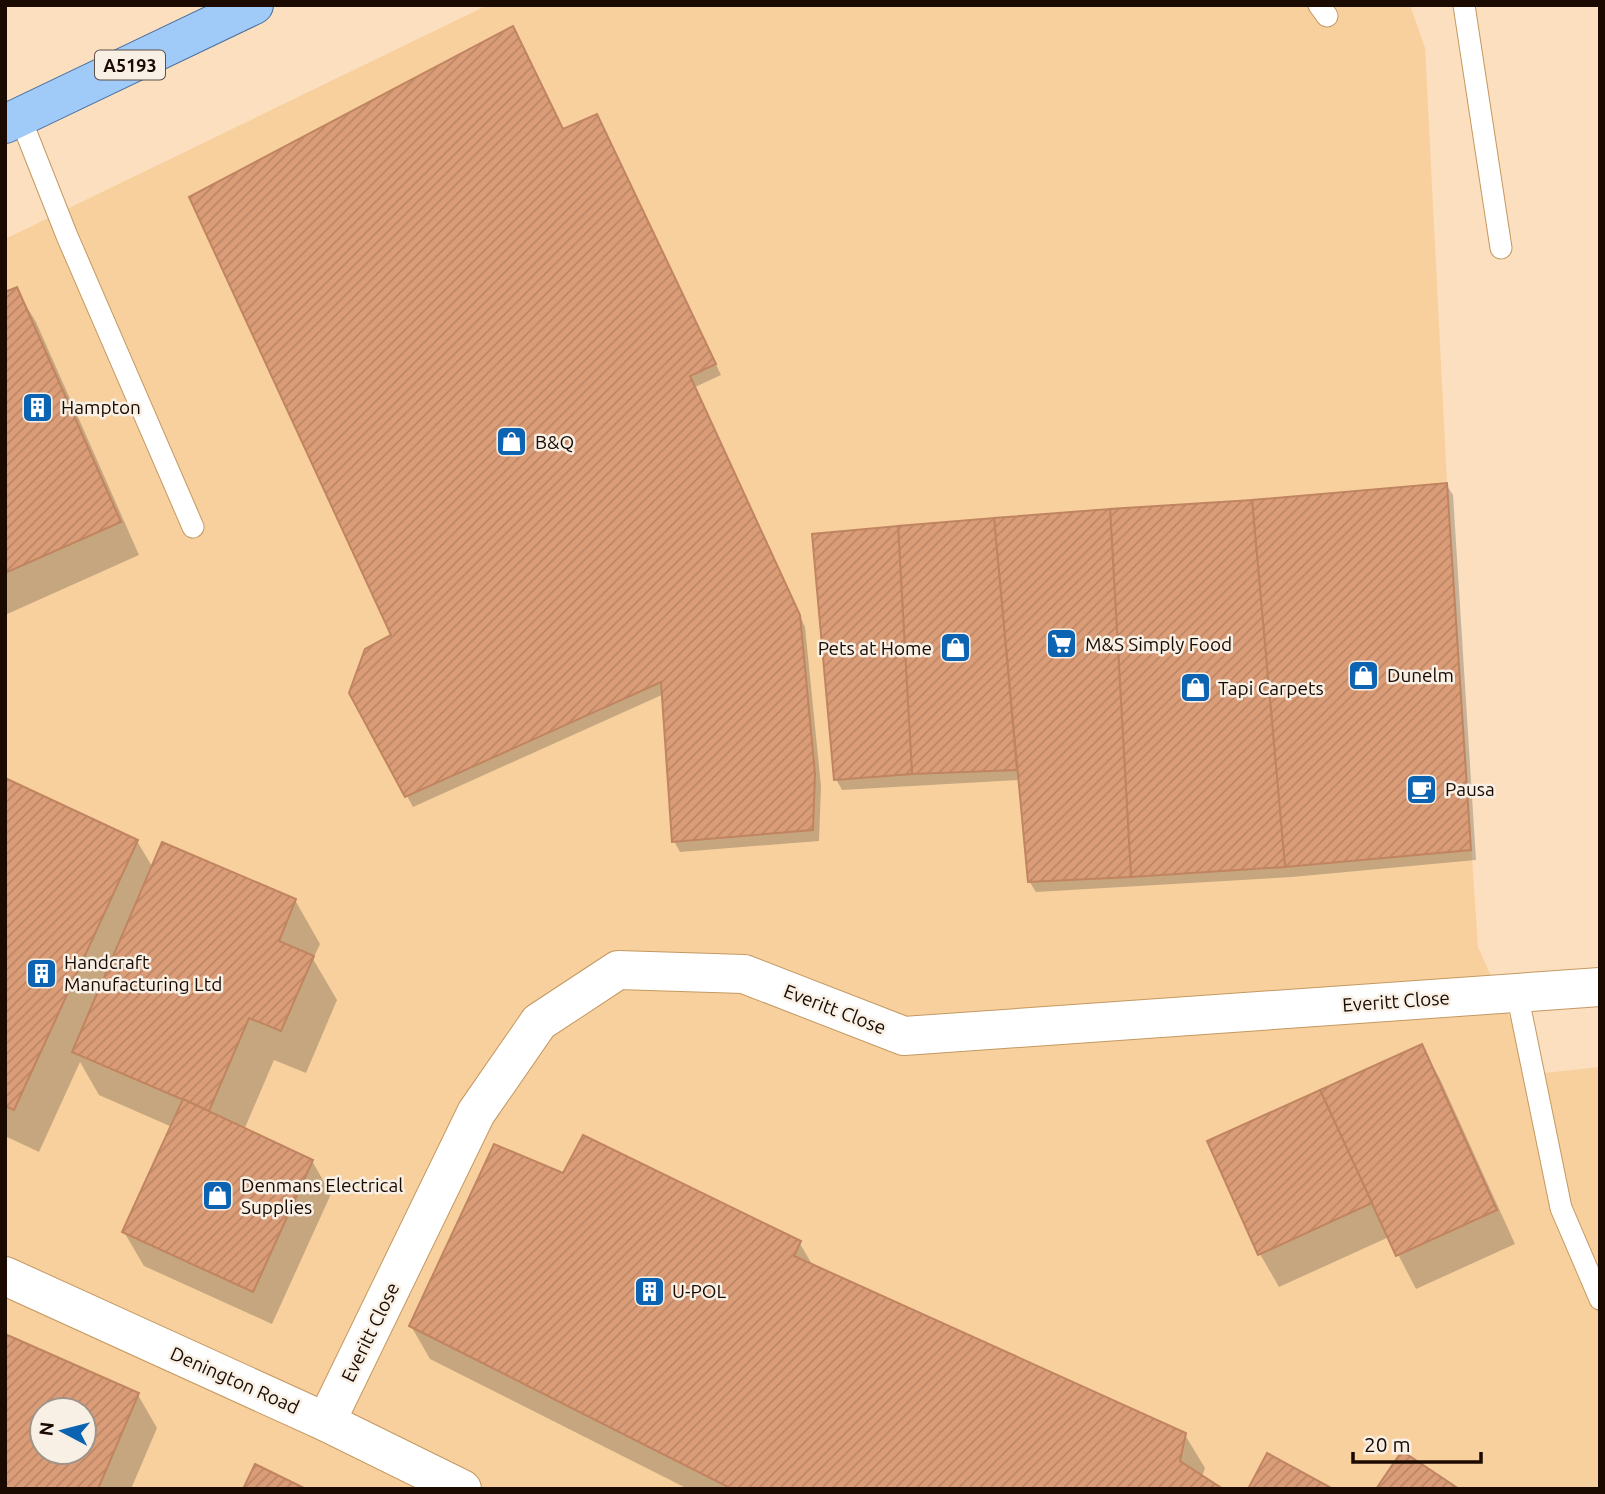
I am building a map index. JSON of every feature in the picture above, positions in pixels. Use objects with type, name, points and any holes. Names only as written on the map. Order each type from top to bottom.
[{"type":"main road","name":"A5193","points":[[13,120],[254,5]]},
{"type":"street","name":"Everitt Close","points":[[326,1422],[476,1113],[539,1022],[618,970],[744,974],[904,1036],[1600,987]]},
{"type":"street","name":"Denington Road","points":[[5,1276],[326,1422],[442,1484]]},
{"type":"lane","points":[[1464,5],[1501,248]]},
{"type":"lane","points":[[13,120],[67,236],[193,527]]},
{"type":"lane","points":[[1517,993],[1561,1208],[1600,1299]]},
{"type":"shaded area","points":[[488,5],[1410,5],[1425,48],[1447,483],[1478,947],[1535,1074],[1600,1067],[1600,1489],[5,1489],[5,239]]},
{"type":"building","name":"B&Q","points":[[513,26],[563,129],[597,114],[716,364],[690,376],[800,615],[815,774],[813,830],[672,842],[661,682],[405,797],[349,693],[365,649],[391,635],[189,197]]},
{"type":"building","name":"Hampton","points":[[17,287],[121,522],[5,573],[5,292]]},
{"type":"building","name":"Dunelm","points":[[1447,483],[1471,850],[1285,867],[1252,500]]},
{"type":"building","name":"Tapi Carpets","points":[[1252,500],[1285,867],[1131,877],[1110,509]]},
{"type":"building","name":"M&S Simply Food","points":[[1110,509],[1131,877],[1028,882],[994,518]]},
{"type":"building","name":"Pets at Home","points":[[994,518],[1017,770],[912,774],[898,526]]},
{"type":"building","points":[[898,526],[912,774],[834,780],[812,534]]},
{"type":"building","name":"Handcraft Manufacturing Ltd","points":[[5,778],[138,840],[14,1110],[5,1106]]},
{"type":"building","points":[[162,842],[296,899],[279,941],[314,956],[281,1031],[249,1018],[209,1111],[72,1052]]},
{"type":"building","points":[[1422,1044],[1497,1210],[1396,1256],[1320,1090]]},
{"type":"building","points":[[1320,1090],[1372,1203],[1258,1255],[1207,1141]]},
{"type":"building","name":"Denmans Electrical Supplies","points":[[183,1099],[313,1160],[253,1292],[122,1232]]},
{"type":"building","name":"U-POL","points":[[583,1135],[801,1241],[794,1256],[1186,1433],[1180,1461],[1223,1489],[732,1489],[409,1326],[494,1144],[563,1173]]},
{"type":"building","points":[[5,1334],[139,1393],[98,1489],[5,1489]]},
{"type":"building","points":[[1402,1451],[1459,1489],[1376,1489]]},
{"type":"building","points":[[1267,1453],[1333,1489],[1248,1489]]},
{"type":"building","points":[[255,1464],[306,1489],[243,1489]]},
{"type":"place","name":"Hampton","points":[[38,407]]},
{"type":"place","name":"B&Q","points":[[512,442]]},
{"type":"place","name":"M&S Simply Food","points":[[1062,644]]},
{"type":"place","name":"Pets at Home","points":[[955,648]]},
{"type":"place","name":"Dunelm","points":[[1364,675]]},
{"type":"place","name":"Tapi Carpets","points":[[1195,688]]},
{"type":"place","name":"Pausa","points":[[1422,789]]},
{"type":"place","name":"Handcraft Manufacturing Ltd","points":[[41,973]]},
{"type":"place","name":"Denmans Electrical Supplies","points":[[218,1196]]},
{"type":"place","name":"U-POL","points":[[649,1291]]}]
